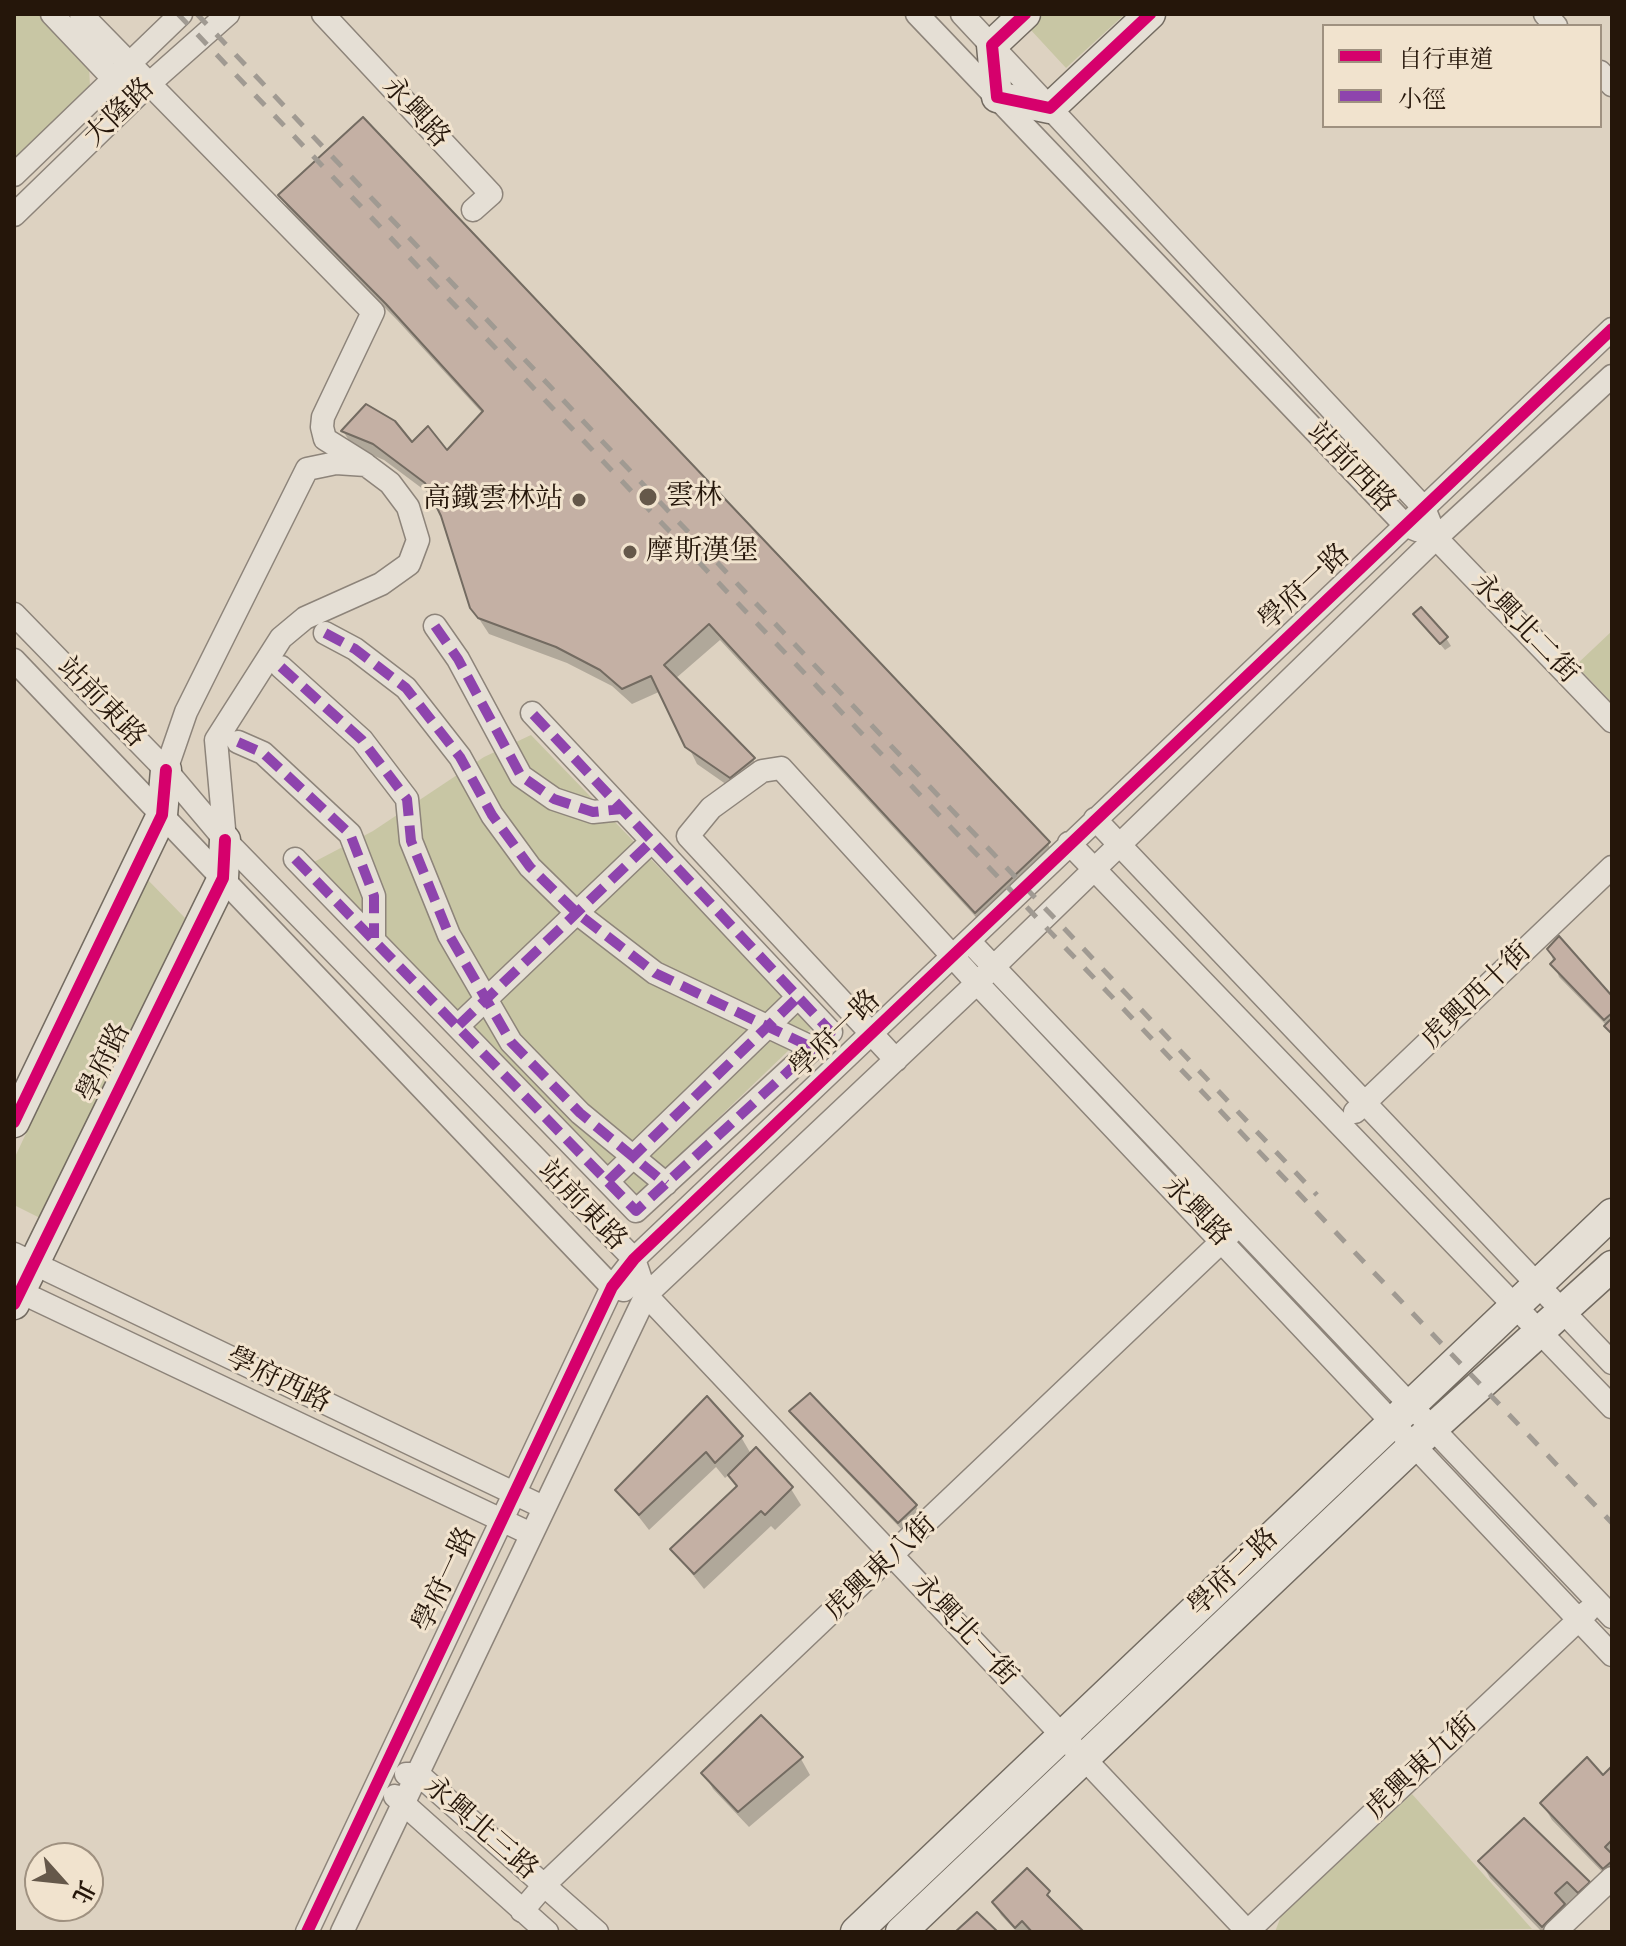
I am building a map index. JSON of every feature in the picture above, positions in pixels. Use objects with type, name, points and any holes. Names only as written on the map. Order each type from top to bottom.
[{"type":"street","points":[[52,14],[121,72],[286,224],[373,312],[323,417],[322,427],[325,439],[366,465]]},
{"type":"street","points":[[81,14],[121,72]]},
{"type":"street","name":"大隆路","points":[[14,175],[181,14]]},
{"type":"street","name":"大隆路","points":[[14,215],[141,92],[228,14]]},
{"type":"street","name":"永興路","points":[[323,14],[491,194],[473,210]]},
{"type":"street","name":"站前西路","points":[[917,14],[1405,525],[1436,538]]},
{"type":"street","name":"站前西路","points":[[962,14],[1424,508],[1436,538]]},
{"type":"street","points":[[1025,14],[992,45],[997,97],[1050,108],[1150,14]]},
{"type":"street","name":"學府一路","points":[[307,1932],[612,1287],[634,1259],[1612,329]]},
{"type":"street","name":"學府一路","points":[[342,1932],[646,1295],[994,967],[1436,538],[1612,376]]},
{"type":"street","name":"學府路","points":[[14,1122],[162,815],[166,770],[186,712],[307,469],[336,463],[366,465],[390,483],[408,507],[418,540],[409,564],[381,584],[305,618],[281,638],[216,740],[225,840],[223,878],[23,1259],[16,1295]]},
{"type":"street","name":"永興北二街","points":[[1436,538],[1612,721]]},
{"type":"street","name":"站前東路","points":[[14,614],[166,770],[225,840],[634,1259],[646,1295]]},
{"type":"street","points":[[435,626],[458,659],[521,776],[554,799],[593,812],[622,809]]},
{"type":"street","points":[[325,633],[355,649],[406,688],[460,757],[492,815],[530,867],[577,913],[655,973],[813,1048]]},
{"type":"street","name":"站前東路","points":[[14,660],[612,1287],[646,1295]]},
{"type":"street","points":[[281,667],[362,740],[407,799],[411,841],[449,935],[511,1042],[543,1079],[631,1158],[666,1184]]},
{"type":"street","points":[[295,859],[636,1211],[831,1032],[532,713]]},
{"type":"street","points":[[238,742],[263,753],[350,834],[374,896],[374,938]]},
{"type":"street","name":"永興路","points":[[872,1034],[688,836],[711,808],[762,771],[781,768],[961,948],[994,967],[1231,1233],[1423,1438],[1612,1655]]},
{"type":"street","points":[[1095,819],[1612,1363]]},
{"type":"street","points":[[459,1025],[651,842]]},
{"type":"street","points":[[1069,843],[1612,1407]]},
{"type":"street","name":"虎興西十街","points":[[1341,1125],[1612,867]]},
{"type":"street","name":"永興路","points":[[961,948],[977,983],[1231,1233]]},
{"type":"street","points":[[608,1181],[798,997]]},
{"type":"street","points":[[872,1034],[896,1060]]},
{"type":"street","name":"學府二路","points":[[901,1932],[1074,1747],[1400,1413],[1612,1214]]},
{"type":"street","name":"虎興東八街","points":[[522,1911],[545,1884],[1231,1233]]},
{"type":"street","name":"學府西路","points":[[23,1259],[543,1507]]},
{"type":"street","name":"學府二路","points":[[856,1932],[1074,1747],[1541,1334],[1612,1266]]},
{"type":"street","name":"學府西路","points":[[16,1295],[531,1534]]},
{"type":"street","name":"永興北一街","points":[[646,1295],[1248,1932]]},
{"type":"street","name":"永興路","points":[[1423,1438],[1605,1609]]},
{"type":"street","name":"虎興東九街","points":[[1248,1932],[1579,1620],[1605,1609]]},
{"type":"street","name":"永興北三路","points":[[381,1775],[418,1774],[597,1932]]},
{"type":"street","name":"永興北三路","points":[[381,1775],[402,1805],[547,1932]]},
{"type":"street","points":[[1555,1932],[1612,1878]]},
{"type":"shaded area","points":[[14,14],[42,14],[89,65],[90,88],[14,159]]},
{"type":"shaded area","points":[[1044,14],[1125,14],[1066,68],[1029,28]]},
{"type":"shaded area","points":[[1612,631],[1612,703],[1576,665]]},
{"type":"shaded area","points":[[531,735],[813,1027],[638,1195],[314,862],[373,831],[484,757]]},
{"type":"shaded area","points":[[146,878],[185,918],[40,1218],[14,1205],[14,1159]]},
{"type":"shaded area","points":[[1412,1794],[1532,1929],[1275,1932],[1281,1916]]},
{"type":"building","name":"高鐵雲林站","points":[[363,117],[1050,842],[975,913],[709,624],[664,665],[755,758],[730,778],[685,747],[651,676],[622,689],[600,670],[556,647],[478,618],[470,608],[441,516],[425,483],[373,444],[341,431],[366,404],[395,421],[412,442],[428,426],[447,450],[483,411],[386,304],[278,195]]},
{"type":"building","points":[[1421,607],[1448,637],[1440,644],[1413,614]]},
{"type":"building","points":[[1559,936],[1612,996],[1612,1013],[1604,1020],[1550,964],[1555,959],[1547,949]]},
{"type":"building","points":[[1612,1018],[1612,1034],[1604,1026]]},
{"type":"building","points":[[810,1393],[917,1505],[898,1523],[789,1411]]},
{"type":"building","points":[[707,1396],[743,1436],[715,1463],[706,1452],[639,1515],[615,1490]]},
{"type":"building","points":[[756,1447],[793,1487],[765,1515],[761,1511],[694,1574],[670,1549],[737,1486],[728,1475]]},
{"type":"building","points":[[761,1715],[803,1757],[738,1812],[701,1773]]},
{"type":"building","points":[[1587,1757],[1603,1775],[1612,1766],[1612,1840],[1605,1847],[1612,1854],[1612,1861],[1603,1869],[1540,1803]]},
{"type":"building","points":[[1524,1818],[1590,1882],[1578,1893],[1567,1882],[1555,1893],[1565,1904],[1542,1927],[1478,1861]]},
{"type":"building","points":[[1027,1868],[1050,1891],[1047,1895],[1084,1932],[1032,1932],[1022,1921],[1015,1928],[992,1902]]},
{"type":"building","points":[[977,1912],[998,1932],[955,1932]]},
{"type":"railway","points":[[178,14],[1612,1523]]},
{"type":"railway","points":[[197,14],[1317,1195]]},
{"type":"marked path","points":[[435,626],[458,659],[521,776],[554,799],[593,812],[622,809]]},
{"type":"marked path","points":[[325,633],[355,649],[406,688],[460,757],[492,815],[530,867],[577,913],[655,973],[813,1048]]},
{"type":"marked path","points":[[281,667],[362,740],[407,799],[411,841],[449,935],[511,1042],[580,1113],[666,1184]]},
{"type":"marked path","points":[[295,859],[636,1211],[831,1032],[532,713]]},
{"type":"marked path","points":[[238,742],[263,753],[350,834],[374,896],[374,938]]},
{"type":"marked path","points":[[459,1025],[651,842]]},
{"type":"marked path","points":[[608,1181],[798,997]]},
{"type":"cycle path","points":[[1025,14],[992,45],[997,97],[1050,108],[1150,14]]},
{"type":"cycle path","points":[[307,1932],[612,1287],[634,1259],[1612,329]]},
{"type":"cycle path","points":[[14,1122],[162,815],[166,770]]},
{"type":"cycle path","points":[[14,1304],[223,878],[225,840]]},
{"type":"place","name":"雲林","points":[[648,497]]},
{"type":"place","name":"高鐵雲林站","points":[[579,500]]},
{"type":"place","name":"摩斯漢堡","points":[[630,552]]}]
